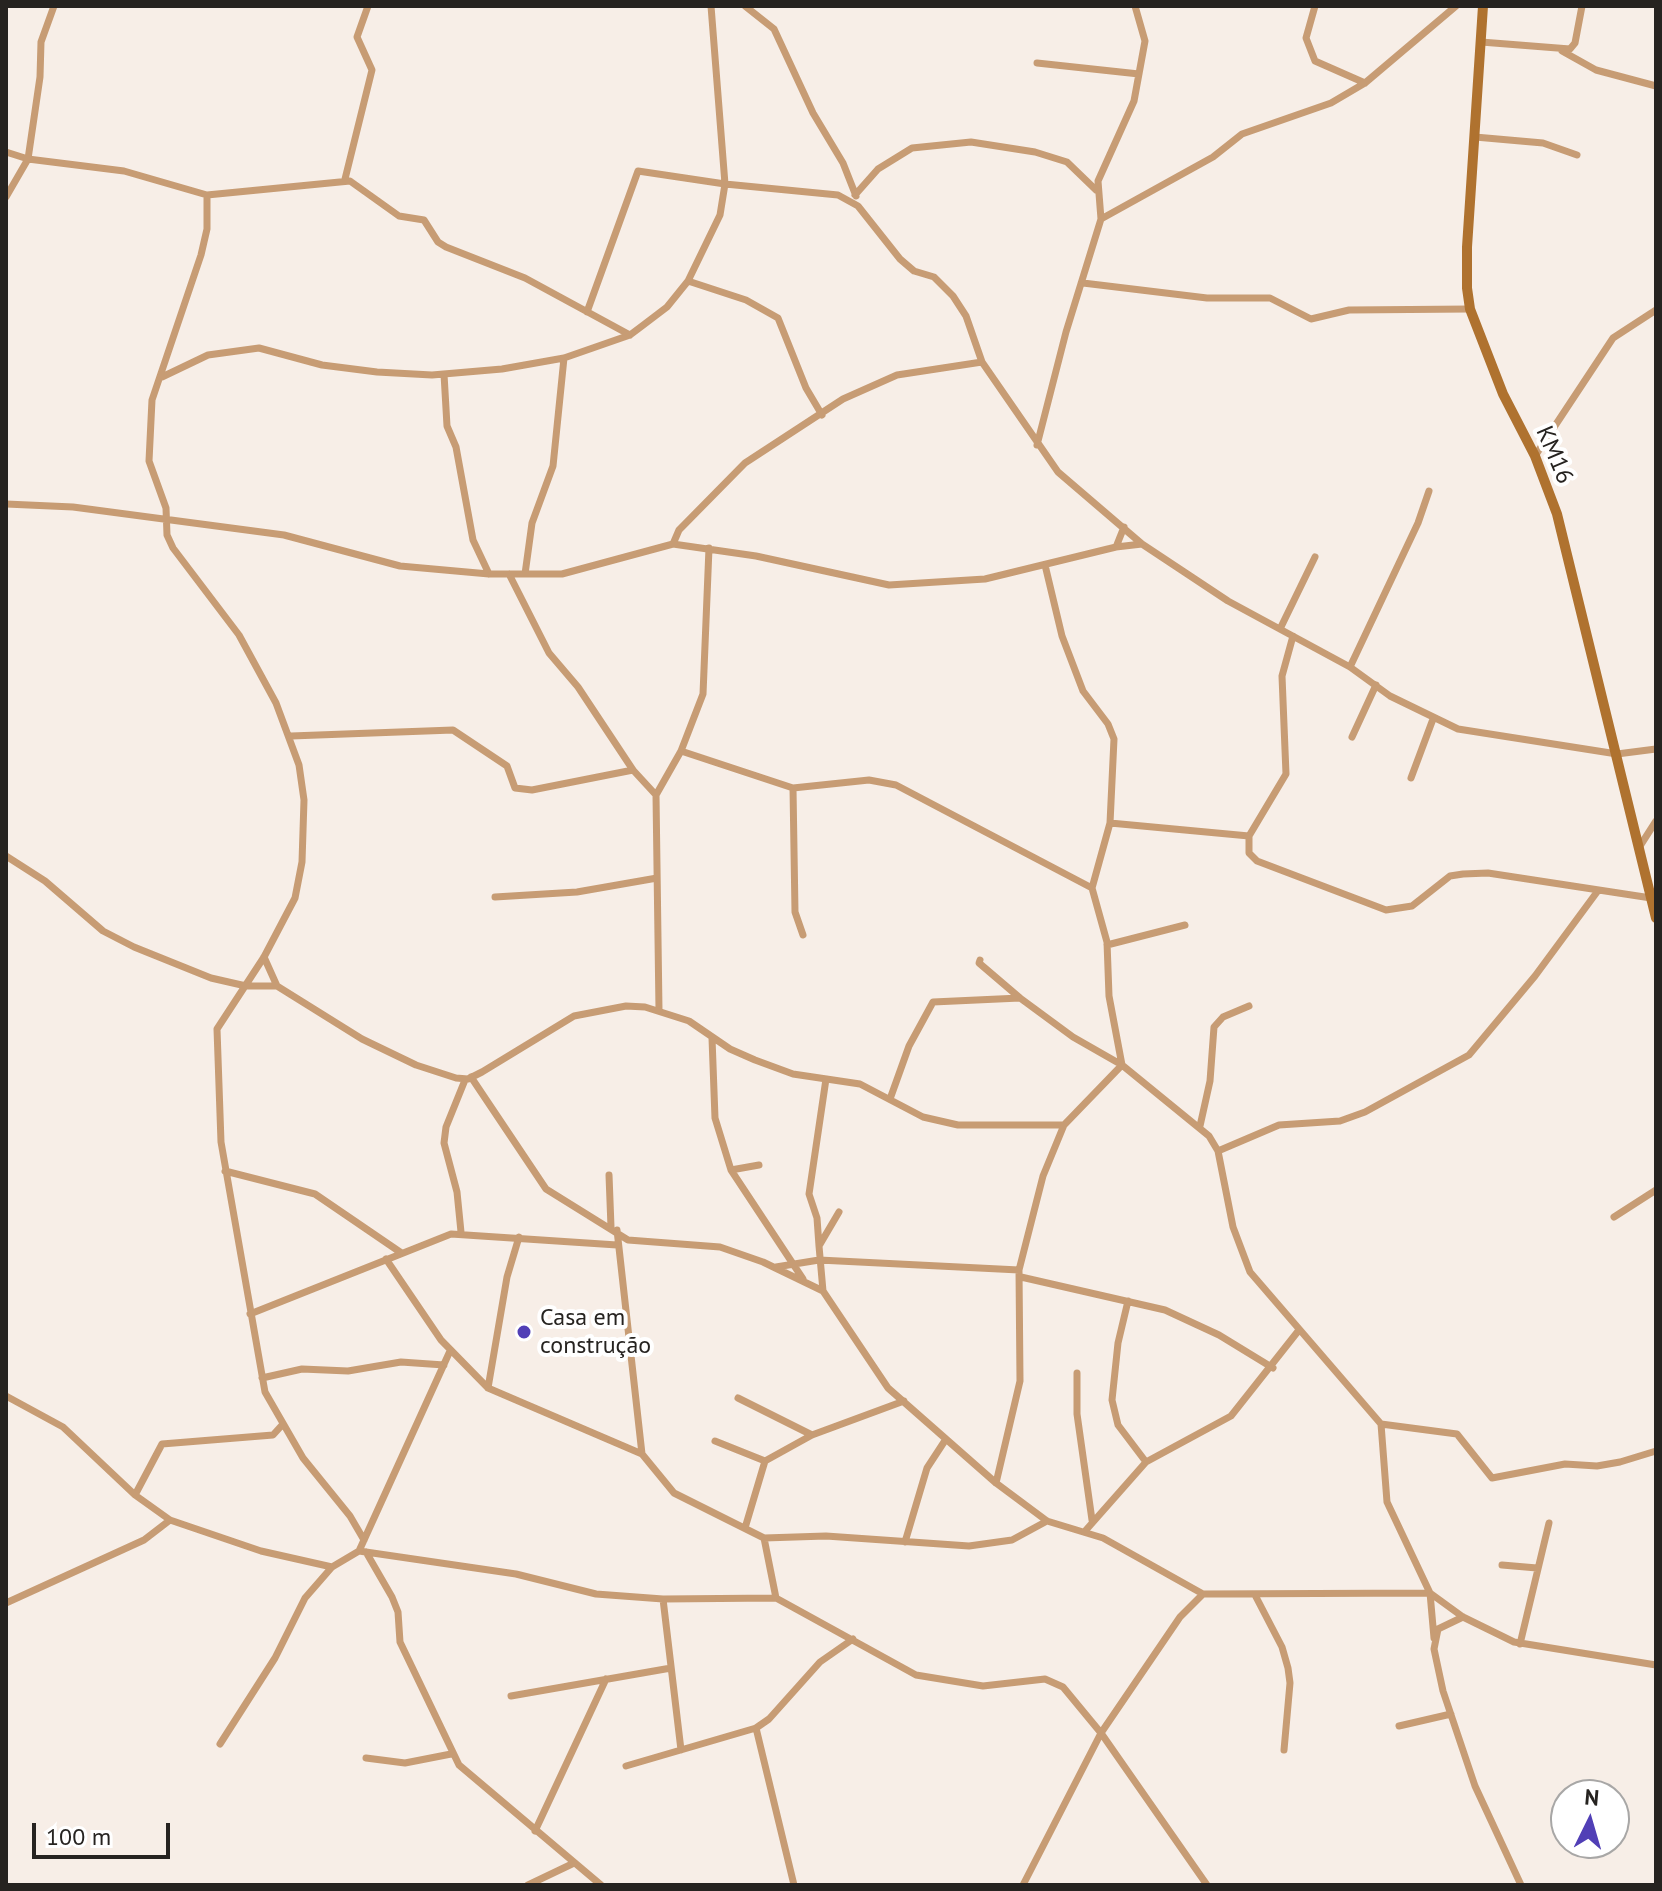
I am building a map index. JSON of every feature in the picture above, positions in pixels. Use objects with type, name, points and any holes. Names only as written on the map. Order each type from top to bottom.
[{"type":"street","points":[[6,197],[28,159],[40,77],[41,42],[54,6]]},
{"type":"street","points":[[345,179],[372,70],[357,37],[368,6]]},
{"type":"street","points":[[162,377],[208,355],[259,348],[322,365],[405,375],[522,367],[564,358],[630,335],[667,307],[688,281],[717,224],[725,184],[711,6]]},
{"type":"street","points":[[745,6],[774,29],[813,113],[843,163],[858,206]]},
{"type":"street","points":[[1096,190],[1134,101],[1145,41],[1135,6]]},
{"type":"street","points":[[1315,6],[1306,38],[1315,61],[1365,83]]},
{"type":"street","points":[[1101,219],[1192,170],[1242,134],[1331,103],[1365,83],[1456,6]]},
{"type":"street","name":"KM16","points":[[1483,6],[1467,269],[1470,309],[1503,394],[1535,456],[1557,514],[1656,918]]},
{"type":"street","points":[[1562,51],[1575,43],[1582,6]]},
{"type":"street","points":[[1481,42],[1562,51],[1596,70],[1656,86]]},
{"type":"street","points":[[1037,63],[1139,74]]},
{"type":"street","points":[[1475,137],[1543,143],[1577,155]]},
{"type":"street","points":[[855,195],[878,169],[912,148],[971,142],[1035,152],[1067,162],[1096,190],[1101,219],[1066,332],[1037,445]]},
{"type":"street","points":[[6,152],[28,159],[124,171],[207,195],[269,191],[345,179],[360,185],[399,216],[424,220],[438,242],[446,247],[525,278],[630,335]]},
{"type":"street","points":[[587,312],[638,171],[725,184],[838,195],[858,206],[900,259],[914,271],[934,277],[960,304],[982,362],[1037,445],[1079,493],[1142,544],[1228,601],[1350,667],[1433,719],[1458,729],[1512,740],[1617,754],[1656,749]]},
{"type":"street","points":[[207,195],[205,240],[152,400],[147,449],[167,518],[167,535],[173,548],[239,635],[291,736],[304,800],[302,862],[295,898],[264,957],[217,1029],[217,1102],[225,1171],[265,1392],[303,1458],[350,1516],[364,1540]]},
{"type":"street","points":[[1099,204],[1117,208]]},
{"type":"street","points":[[688,281],[746,300],[778,318],[806,388],[822,415]]},
{"type":"street","points":[[1083,283],[1207,298],[1270,298],[1311,319],[1349,310],[1470,309]]},
{"type":"street","points":[[1535,456],[1613,338],[1656,310]]},
{"type":"street","points":[[525,574],[532,523],[555,459],[564,358]]},
{"type":"street","points":[[673,544],[679,530],[745,463],[855,393],[897,375],[982,362]]},
{"type":"street","points":[[444,374],[447,426],[456,447],[473,540],[489,574]]},
{"type":"street","points":[[1350,667],[1418,523],[1429,491]]},
{"type":"street","points":[[6,504],[61,506],[167,518],[284,535],[400,566],[489,574],[562,574],[673,544],[709,548],[889,585],[985,579],[1116,547],[1142,544]]},
{"type":"street","points":[[1116,547],[1124,527]]},
{"type":"street","points":[[659,1010],[656,795],[681,751],[703,694],[709,548]]},
{"type":"street","points":[[1280,629],[1315,557]]},
{"type":"street","points":[[1045,565],[1062,636],[1083,691],[1112,730],[1110,823],[1092,888],[1107,945],[1109,996],[1122,1065]]},
{"type":"street","points":[[509,574],[549,653],[578,687],[633,770],[656,795]]},
{"type":"street","points":[[1293,636],[1282,676],[1286,774],[1249,836],[1249,853],[1257,861],[1386,910],[1412,906],[1450,876],[1463,874],[1488,873],[1651,898]]},
{"type":"street","points":[[1352,737],[1376,685]]},
{"type":"street","points":[[1411,778],[1433,719]]},
{"type":"street","points":[[291,736],[453,730],[507,766],[515,788],[532,790],[633,770]]},
{"type":"street","points":[[681,751],[793,788],[869,780],[896,785],[1092,888]]},
{"type":"street","points":[[793,788],[795,912],[803,935]]},
{"type":"street","points":[[1640,846],[1656,821]]},
{"type":"street","points":[[1110,823],[1249,836]]},
{"type":"street","points":[[6,856],[45,881],[84,917],[113,936],[211,978],[246,986],[277,986],[362,1039],[416,1065],[468,1078],[546,1189],[614,1228],[628,1240],[720,1247],[823,1291]]},
{"type":"street","points":[[495,897],[577,892],[657,878]]},
{"type":"street","points":[[1218,1151],[1279,1125],[1340,1121],[1365,1112],[1469,1055],[1535,976],[1597,892]]},
{"type":"street","points":[[1107,945],[1185,925]]},
{"type":"street","points":[[264,957],[277,986]]},
{"type":"street","points":[[980,960],[979,963],[1020,998],[1073,1037],[1122,1065],[1200,1126],[1218,1151],[1233,1227],[1250,1272],[1381,1424],[1387,1502],[1430,1593],[1434,1638],[1451,1714],[1475,1786],[1521,1885]]},
{"type":"street","points":[[890,1099],[929,1004],[1020,998]]},
{"type":"street","points":[[461,1232],[457,1192],[444,1143],[468,1078],[574,1016],[626,1006],[659,1010],[700,1027],[712,1038],[793,1074],[860,1084],[923,1117],[958,1125],[1064,1125]]},
{"type":"street","points":[[1200,1126],[1210,1081],[1214,1027],[1223,1017],[1249,1006]]},
{"type":"street","points":[[712,1038],[715,1118],[731,1170],[804,1281]]},
{"type":"street","points":[[996,1483],[1018,1400],[1020,1274],[1043,1176],[1064,1125],[1122,1065]]},
{"type":"street","points":[[826,1079],[809,1194],[817,1218],[823,1291],[870,1366],[904,1401],[996,1483],[1047,1521],[1086,1530],[1203,1594],[1430,1593],[1463,1617],[1520,1644],[1656,1665]]},
{"type":"street","points":[[731,1170],[759,1165]]},
{"type":"street","points":[[225,1171],[315,1194],[400,1252]]},
{"type":"street","points":[[609,1175],[642,1454]]},
{"type":"street","points":[[1614,1217],[1656,1190]]},
{"type":"street","points":[[819,1246],[839,1212]]},
{"type":"street","points":[[250,1314],[400,1252],[461,1232],[617,1245]]},
{"type":"street","points":[[488,1388],[507,1277],[519,1237]]},
{"type":"street","points":[[386,1259],[450,1351],[488,1388],[642,1454],[674,1493],[764,1538],[826,1536],[969,1546],[1012,1540],[1047,1521]]},
{"type":"street","points":[[773,1268],[819,1260],[1020,1274],[1187,1319],[1273,1368]]},
{"type":"street","points":[[1128,1301],[1118,1343],[1112,1400],[1118,1425],[1146,1462]]},
{"type":"street","points":[[1086,1530],[1146,1462],[1231,1416],[1273,1368],[1299,1330]]},
{"type":"street","points":[[450,1351],[364,1540],[362,1551],[392,1597],[398,1612],[400,1642],[451,1754],[468,1776],[601,1885]]},
{"type":"street","points":[[262,1378],[302,1369],[348,1371],[401,1362],[444,1365]]},
{"type":"street","points":[[1077,1373],[1077,1414],[1092,1520]]},
{"type":"street","points":[[6,1396],[63,1427],[135,1495],[170,1520],[261,1551],[332,1567]]},
{"type":"street","points":[[738,1398],[812,1435]]},
{"type":"street","points":[[745,1528],[765,1461],[812,1435],[904,1401]]},
{"type":"street","points":[[135,1495],[162,1444],[273,1435],[283,1424]]},
{"type":"street","points":[[1381,1424],[1457,1434],[1492,1478],[1565,1464],[1597,1466],[1656,1451]]},
{"type":"street","points":[[905,1542],[927,1468],[946,1439]]},
{"type":"street","points":[[715,1441],[765,1461]]},
{"type":"street","points":[[6,1603],[144,1540],[170,1520]]},
{"type":"street","points":[[1520,1644],[1549,1523]]},
{"type":"street","points":[[764,1538],[776,1598]]},
{"type":"street","points":[[220,1744],[275,1658],[305,1598],[332,1567],[362,1551],[516,1574],[596,1594],[663,1599],[776,1598],[916,1675],[943,1682],[983,1686],[1045,1679],[1063,1687],[1101,1733],[1207,1885]]},
{"type":"street","points":[[1502,1565],[1537,1568]]},
{"type":"street","points":[[1023,1885],[1101,1733],[1180,1617],[1203,1594]]},
{"type":"street","points":[[1255,1595],[1282,1647],[1288,1668],[1290,1683],[1284,1750]]},
{"type":"street","points":[[663,1599],[681,1750]]},
{"type":"street","points":[[1434,1638],[1438,1629],[1463,1617]]},
{"type":"street","points":[[626,1766],[756,1728],[769,1719],[820,1662],[853,1639]]},
{"type":"street","points":[[511,1696],[671,1668]]},
{"type":"street","points":[[535,1831],[606,1679]]},
{"type":"street","points":[[1399,1726],[1451,1714]]},
{"type":"street","points":[[756,1728],[794,1885]]},
{"type":"street","points":[[366,1758],[405,1763],[451,1754]]},
{"type":"street","points":[[528,1885],[572,1864]]},
{"type":"place","name":"Casa em construção","points":[[524,1332]]}]
